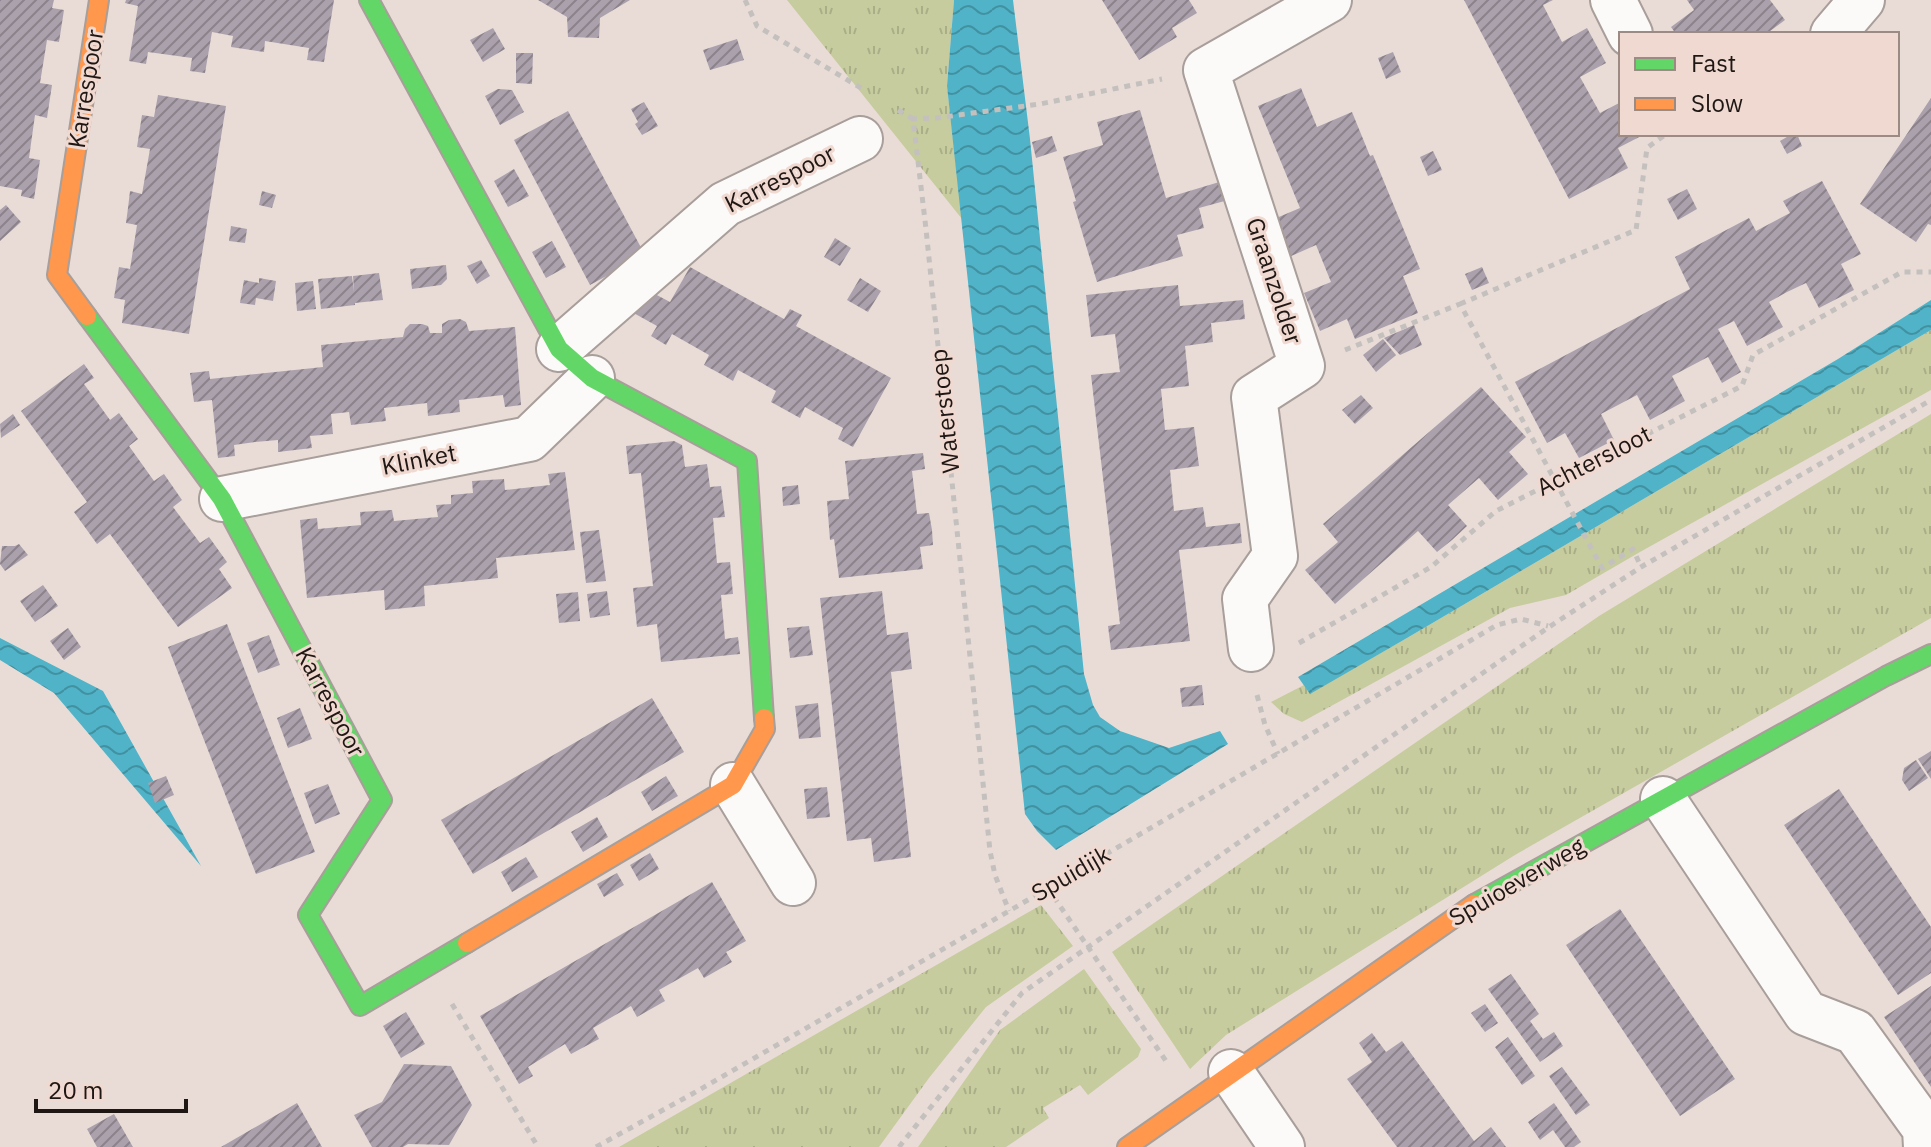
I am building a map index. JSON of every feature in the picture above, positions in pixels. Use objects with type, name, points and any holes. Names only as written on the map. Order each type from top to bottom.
[{"type":"street","name":"Karrespoor","points":[[99,0],[57,275],[222,499],[382,800],[308,915],[360,1006],[733,785],[765,729],[747,461],[592,378],[559,349],[369,0]]},
{"type":"street","points":[[1206,70],[1329,0]]},
{"type":"street","points":[[1613,0],[1629,32]]},
{"type":"street","points":[[1835,32],[1862,0]]},
{"type":"street","name":"Graanzolder","points":[[1206,70],[1302,366],[1254,397],[1275,556],[1245,599],[1251,655]]},
{"type":"street","name":"Karrespoor","points":[[559,349],[725,204],[860,139]]},
{"type":"street","name":"Klinket","points":[[222,499],[529,439],[592,378]]},
{"type":"street","name":"Spuioeverweg","points":[[1127,1147],[1467,908],[1931,654]]},
{"type":"street","points":[[733,785],[793,883]]},
{"type":"street","points":[[1663,799],[1806,1013],[1855,1032],[1925,1129],[1926,1147]]},
{"type":"street","points":[[1231,1072],[1282,1147]]},
{"type":"path","points":[[745,0],[757,26],[874,96]]},
{"type":"path","points":[[936,118],[1040,104],[1206,70]]},
{"type":"path","name":"Waterstoep","points":[[887,103],[913,119],[990,851],[995,875],[1009,911]]},
{"type":"path","points":[[1302,366],[1636,230],[1647,148],[1663,136]]},
{"type":"path","name":"Achtersloot","points":[[1251,655],[1284,651],[1431,567],[1496,511],[1742,386],[1753,355],[1766,347],[1902,272],[1931,272]]},
{"type":"path","points":[[1460,304],[1602,568],[1633,549],[1641,567]]},
{"type":"path","points":[[899,1147],[1022,993],[1549,627],[1641,567],[1931,400]]},
{"type":"path","name":"Spuidijk","points":[[596,1147],[1009,911],[1497,625],[1521,619],[1549,627]]},
{"type":"path","points":[[1251,655],[1265,725],[1278,754]]},
{"type":"path","points":[[1047,887],[1143,1027]]},
{"type":"path","points":[[428,965],[538,1147]]},
{"type":"green space","points":[[787,0],[954,0],[947,86],[962,219]]},
{"type":"green space","points":[[1931,330],[1931,390],[1566,595],[1510,608],[1302,722],[1284,714],[1271,702],[1304,685],[1310,693]]},
{"type":"green space","points":[[1931,414],[1931,618],[1515,855],[1226,1035],[1190,1069],[1112,952],[1599,616]]},
{"type":"green space","points":[[1041,905],[1073,946],[986,1007],[879,1147],[619,1147]]},
{"type":"green space","points":[[1084,969],[1141,1049],[1138,1057],[1088,1095],[1080,1085],[1043,1108],[1049,1118],[1006,1147],[918,1147],[1000,1030]]},
{"type":"water","points":[[954,0],[1013,0],[1084,674],[1093,705],[1100,717],[1120,731],[1169,748],[1220,731],[1228,744],[1056,850],[1025,814],[947,86]]},
{"type":"water","points":[[1931,300],[1931,330],[1310,694],[1298,677],[1838,359]]},
{"type":"water","points":[[0,638],[103,691],[201,866],[54,693],[0,660]]},
{"type":"building","points":[[0,0],[54,0],[52,8],[64,10],[59,42],[47,40],[40,83],[52,85],[47,118],[35,115],[29,158],[40,160],[34,199],[21,196],[22,190],[0,186]]},
{"type":"building","points":[[126,0],[334,0],[324,62],[307,60],[309,48],[265,41],[264,52],[231,47],[233,36],[212,32],[205,73],[190,71],[192,58],[148,52],[146,64],[129,61],[138,6],[125,3]]},
{"type":"building","points":[[538,0],[630,0],[600,18],[599,38],[568,37],[567,17]]},
{"type":"building","points":[[1102,0],[1189,0],[1197,13],[1172,28],[1177,37],[1139,60]]},
{"type":"building","points":[[1464,0],[1553,0],[1543,5],[1562,42],[1587,28],[1606,63],[1580,77],[1600,113],[1619,103],[1619,136],[1641,136],[1618,148],[1628,168],[1569,199]]},
{"type":"building","points":[[1687,0],[1770,0],[1785,20],[1769,32],[1675,32],[1671,27],[1694,10]]},
{"type":"building","points":[[493,28],[505,49],[483,62],[470,40]]},
{"type":"building","points":[[737,39],[744,60],[710,70],[703,50]]},
{"type":"building","points":[[1393,52],[1401,72],[1386,79],[1378,58]]},
{"type":"building","points":[[516,53],[533,53],[532,84],[516,83]]},
{"type":"building","points":[[1301,88],[1317,127],[1352,112],[1420,269],[1403,276],[1418,313],[1355,339],[1347,319],[1320,331],[1304,293],[1331,282],[1316,245],[1289,257],[1274,219],[1300,208],[1258,106]]},
{"type":"building","points":[[498,89],[512,90],[524,112],[500,125],[485,96]]},
{"type":"building","points":[[158,95],[226,106],[189,334],[122,323],[125,300],[114,298],[119,267],[130,269],[137,225],[126,223],[130,191],[142,194],[150,149],[137,147],[142,115],[154,117]]},
{"type":"building","points":[[1931,98],[1931,225],[1928,224],[1916,242],[1860,204]]},
{"type":"building","points":[[644,102],[658,126],[642,135],[631,109]]},
{"type":"building","points":[[1140,110],[1166,198],[1226,180],[1232,199],[1199,208],[1204,228],[1177,235],[1183,256],[1097,282],[1063,157],[1103,145],[1097,122]]},
{"type":"building","points":[[568,111],[645,255],[590,285],[514,140]]},
{"type":"building","points":[[1052,136],[1057,151],[1036,158],[1032,142]]},
{"type":"building","points":[[1789,136],[1798,136],[1802,146],[1787,154],[1780,141]]},
{"type":"building","points":[[1433,151],[1442,170],[1428,176],[1420,157]]},
{"type":"building","points":[[514,169],[529,196],[508,207],[494,181]]},
{"type":"building","points":[[1822,181],[1861,254],[1841,264],[1854,290],[1819,308],[1806,283],[1787,292],[1769,302],[1783,327],[1747,346],[1734,321],[1718,329],[1741,372],[1722,383],[1708,357],[1672,376],[1685,401],[1650,420],[1637,395],[1601,414],[1614,440],[1579,458],[1565,433],[1547,443],[1515,382],[1690,289],[1675,257],[1749,218],[1756,231],[1790,213],[1783,201]]},
{"type":"building","points":[[1687,189],[1697,209],[1678,220],[1667,199]]},
{"type":"building","points":[[262,191],[276,195],[272,208],[259,205]]},
{"type":"building","points":[[6,205],[21,222],[0,241],[0,210]]},
{"type":"building","points":[[231,226],[247,229],[245,243],[229,241]]},
{"type":"building","points":[[835,238],[851,248],[840,266],[824,257]]},
{"type":"building","points":[[552,241],[566,267],[546,278],[532,252]]},
{"type":"building","points":[[481,260],[490,276],[477,284],[467,266]]},
{"type":"building","points":[[446,265],[447,279],[441,285],[412,289],[410,269]]},
{"type":"building","points":[[690,267],[784,319],[790,309],[802,315],[796,326],[891,378],[853,447],[838,439],[843,428],[805,407],[800,418],[771,402],[776,391],[738,370],[733,381],[704,365],[709,355],[672,334],[666,345],[651,336],[657,326],[630,311],[653,293],[670,302]]},
{"type":"building","points":[[1482,267],[1489,283],[1472,290],[1465,274]]},
{"type":"building","points":[[379,273],[383,300],[321,309],[318,279],[352,276],[354,292],[353,276]]},
{"type":"building","points":[[259,278],[276,281],[273,301],[256,298],[255,305],[240,303],[244,280],[259,283]]},
{"type":"building","points":[[860,278],[881,291],[868,312],[847,300]]},
{"type":"building","points":[[313,281],[316,309],[297,311],[295,283]]},
{"type":"building","points":[[1178,285],[1180,306],[1243,300],[1245,319],[1211,323],[1213,342],[1185,346],[1189,386],[1161,389],[1165,430],[1194,427],[1199,466],[1170,470],[1174,511],[1203,507],[1206,527],[1240,523],[1242,543],[1179,550],[1190,641],[1111,650],[1108,626],[1120,624],[1091,375],[1120,372],[1115,334],[1091,337],[1086,295]]},
{"type":"building","points":[[460,319],[466,322],[469,331],[515,327],[521,405],[505,407],[503,395],[459,400],[460,412],[428,416],[427,403],[384,408],[386,421],[351,425],[349,412],[331,414],[333,434],[310,436],[312,448],[278,452],[278,440],[255,442],[234,445],[235,456],[218,458],[212,400],[194,402],[190,373],[209,371],[210,379],[323,367],[321,345],[403,337],[410,324],[428,326],[430,333],[442,333],[442,324]]},
{"type":"building","points":[[1414,325],[1422,345],[1400,355],[1384,338]]},
{"type":"building","points":[[1383,339],[1396,355],[1376,372],[1363,355]]},
{"type":"building","points":[[84,364],[94,378],[84,384],[110,420],[119,413],[138,439],[129,446],[154,481],[164,474],[182,500],[173,507],[200,543],[209,537],[227,562],[219,569],[232,588],[178,627],[110,534],[97,544],[74,512],[87,502],[21,411]]},
{"type":"building","points":[[1481,387],[1526,437],[1509,452],[1528,474],[1498,500],[1479,478],[1448,505],[1467,526],[1452,540],[1437,552],[1418,531],[1335,604],[1305,570],[1338,542],[1323,524]]},
{"type":"building","points":[[1361,395],[1373,408],[1355,424],[1342,410]]},
{"type":"building","points":[[13,414],[20,425],[1,438],[0,424]]},
{"type":"building","points":[[674,441],[682,445],[685,467],[707,464],[710,487],[721,486],[725,517],[713,518],[717,563],[730,562],[733,594],[721,595],[725,639],[738,637],[740,654],[661,662],[657,624],[637,627],[633,588],[653,586],[641,473],[629,474],[626,446]]},
{"type":"building","points":[[923,453],[925,469],[912,471],[917,514],[929,513],[932,530],[933,545],[920,547],[923,569],[839,578],[834,539],[830,540],[827,501],[849,499],[845,461]]},
{"type":"building","points":[[565,472],[575,550],[496,558],[498,578],[424,586],[425,606],[385,610],[384,590],[307,598],[300,520],[317,518],[318,529],[361,525],[360,512],[392,510],[394,521],[438,517],[436,505],[451,504],[451,495],[473,493],[472,481],[504,479],[505,490],[550,485],[548,474]]},
{"type":"building","points":[[798,485],[800,504],[783,506],[782,487]]},
{"type":"building","points":[[599,530],[606,581],[586,583],[580,532]]},
{"type":"building","points":[[19,544],[28,555],[5,571],[0,564],[2,546]]},
{"type":"building","points":[[43,585],[58,606],[35,622],[20,601]]},
{"type":"building","points":[[607,591],[610,615],[590,618],[587,594]]},
{"type":"building","points":[[882,591],[887,635],[908,632],[912,669],[891,672],[911,857],[874,862],[871,838],[847,841],[820,598]]},
{"type":"building","points":[[578,592],[580,621],[559,623],[556,594]]},
{"type":"building","points":[[227,624],[315,852],[256,874],[168,647]]},
{"type":"building","points":[[809,626],[813,655],[790,658],[787,628]]},
{"type":"building","points":[[68,628],[81,647],[64,660],[50,641]]},
{"type":"building","points":[[269,635],[280,665],[258,673],[247,643]]},
{"type":"building","points":[[1202,685],[1204,705],[1182,707],[1180,688]]},
{"type":"building","points":[[652,698],[684,752],[473,874],[441,820]]},
{"type":"building","points":[[818,703],[821,737],[799,739],[795,706]]},
{"type":"building","points":[[300,708],[312,739],[288,748],[277,718]]},
{"type":"building","points":[[1931,751],[1931,779],[1918,759]]},
{"type":"building","points":[[1916,760],[1928,778],[1909,791],[1902,780],[1904,768]]},
{"type":"building","points":[[166,776],[174,795],[155,803],[148,783]]},
{"type":"building","points":[[666,776],[678,796],[652,811],[641,792]]},
{"type":"building","points":[[328,784],[340,814],[315,824],[304,793]]},
{"type":"building","points":[[827,787],[830,817],[807,819],[804,789]]},
{"type":"building","points":[[1839,789],[1931,927],[1931,973],[1898,995],[1784,825]]},
{"type":"building","points":[[597,817],[608,837],[583,852],[571,832]]},
{"type":"building","points":[[650,853],[659,869],[639,881],[630,865]]},
{"type":"building","points":[[526,857],[538,877],[512,892],[501,872]]},
{"type":"building","points":[[617,873],[624,885],[604,897],[597,884]]},
{"type":"building","points":[[712,882],[746,941],[726,952],[732,962],[704,978],[698,968],[659,990],[665,1001],[637,1017],[631,1006],[593,1028],[599,1039],[571,1054],[565,1044],[528,1067],[533,1076],[519,1084],[480,1016]]},
{"type":"building","points":[[1620,909],[1735,1079],[1680,1116],[1566,945]]},
{"type":"building","points":[[1511,974],[1539,1014],[1530,1021],[1543,1039],[1554,1032],[1563,1046],[1540,1062],[1488,989]]},
{"type":"building","points":[[1931,986],[1931,1087],[1884,1017]]},
{"type":"building","points":[[1485,1004],[1498,1023],[1485,1032],[1471,1013]]},
{"type":"building","points":[[406,1012],[425,1044],[401,1058],[383,1026]]},
{"type":"building","points":[[1372,1033],[1386,1052],[1402,1041],[1474,1141],[1491,1127],[1506,1147],[1397,1147],[1347,1079],[1372,1062],[1359,1043]]},
{"type":"building","points":[[1508,1037],[1535,1076],[1522,1085],[1495,1047]]},
{"type":"building","points":[[404,1064],[451,1066],[472,1105],[449,1145],[372,1147],[354,1115],[382,1102]]},
{"type":"building","points":[[1562,1067],[1590,1105],[1576,1115],[1549,1076]]},
{"type":"building","points":[[297,1103],[322,1147],[221,1147]]},
{"type":"building","points":[[1554,1103],[1581,1142],[1574,1147],[1565,1147],[1553,1130],[1540,1140],[1528,1122]]},
{"type":"building","points":[[114,1114],[133,1147],[97,1147],[87,1129]]},
{"type":"traffic: fast","points":[[369,0],[559,349],[592,378],[747,461],[764,718]]},
{"type":"traffic: fast","points":[[87,316],[222,499],[382,800],[308,915],[360,1006],[467,943]]},
{"type":"traffic: fast","points":[[1474,904],[1931,654]]},
{"type":"traffic: slow","points":[[87,316],[57,275],[99,0]]},
{"type":"traffic: slow","points":[[467,943],[733,785],[765,729],[764,718]]},
{"type":"traffic: slow","points":[[1127,1147],[1474,904]]}]
